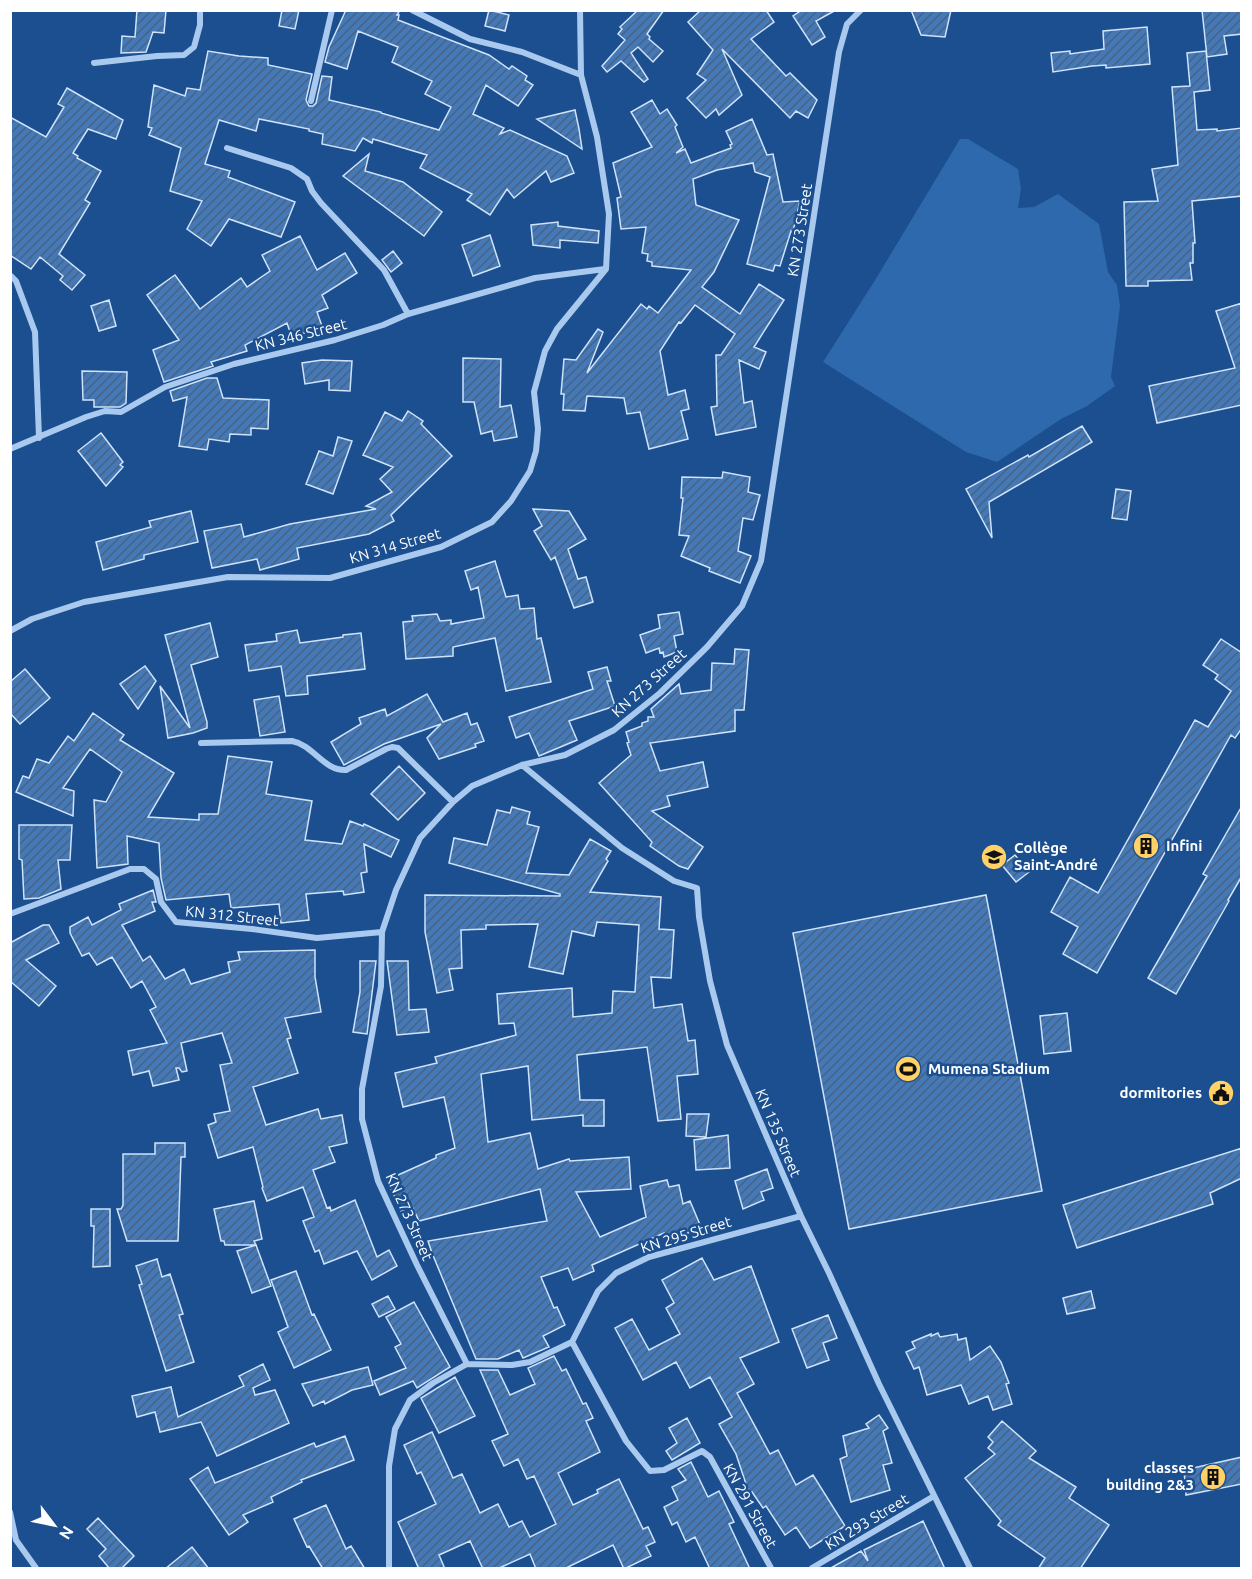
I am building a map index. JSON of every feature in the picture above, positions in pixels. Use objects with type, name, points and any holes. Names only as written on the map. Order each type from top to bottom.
[{"type":"street","points":[[94,63],[184,55],[194,47],[200,25],[200,10]]},
{"type":"street","points":[[311,101],[332,10]]},
{"type":"street","points":[[412,10],[470,39],[522,52],[581,75]]},
{"type":"street","points":[[580,10],[581,75],[597,137],[607,191],[609,214],[606,269]]},
{"type":"street","name":"KN 273 Street","points":[[467,1364],[417,1266],[378,1181],[362,1119],[362,1089],[381,986],[382,932],[396,890],[420,838],[453,802],[472,786],[522,765],[565,755],[614,730],[660,693],[707,647],[742,606],[761,561],[839,52],[847,24],[861,10]]},
{"type":"street","points":[[227,148],[291,168],[307,179],[321,203],[384,270],[408,314]]},
{"type":"street","name":"KN 346 Street","points":[[10,449],[86,417],[105,411],[121,412],[165,387],[234,364],[345,337],[383,326],[408,314],[535,278],[606,269]]},
{"type":"street","name":"KN 314 Street","points":[[10,631],[32,619],[84,602],[228,577],[330,578],[441,547],[492,522],[511,501],[530,471],[536,451],[538,429],[534,392],[545,351],[557,329],[606,269]]},
{"type":"street","points":[[10,274],[16,282],[35,332],[39,438]]},
{"type":"street","points":[[201,743],[292,741],[303,743],[333,769],[340,770],[346,770],[386,749],[399,748],[453,802]]},
{"type":"street","name":"KN 135 Street","points":[[522,765],[622,848],[674,881],[697,888],[699,917],[710,981],[727,1045],[801,1216],[933,1496],[970,1569]]},
{"type":"street","name":"KN 312 Street","points":[[10,914],[130,869],[144,869],[156,879],[161,902],[176,922],[252,928],[317,938],[382,932]]},
{"type":"street","name":"KN 295 Street","points":[[572,1342],[598,1291],[616,1273],[649,1257],[801,1216]]},
{"type":"street","points":[[389,1569],[389,1466],[395,1430],[410,1400],[433,1383],[467,1364],[512,1365],[530,1362],[572,1342]]},
{"type":"street","name":"KN 291 Street","points":[[572,1342],[626,1440],[650,1471],[664,1470],[702,1451],[710,1457],[771,1569]]},
{"type":"street","name":"KN 293 Street","points":[[812,1569],[933,1496]]},
{"type":"street","points":[[10,1512],[16,1540],[36,1569]]},
{"type":"shaded area","points":[[960,139],[968,139],[1018,169],[1021,189],[1018,208],[1034,207],[1058,194],[1099,224],[1108,272],[1117,285],[1120,306],[1111,377],[1115,386],[997,462],[966,452],[823,362]]},
{"type":"building","points":[[137,10],[166,10],[164,33],[153,32],[146,52],[121,53],[122,36],[135,37]]},
{"type":"building","points":[[282,10],[299,10],[295,29],[279,26]]},
{"type":"building","points":[[346,10],[400,10],[397,15],[399,15],[398,20],[489,55],[509,69],[512,66],[527,76],[525,80],[533,85],[518,106],[486,85],[473,114],[504,128],[500,134],[510,130],[567,156],[574,173],[551,182],[546,171],[514,198],[507,189],[490,215],[467,200],[472,194],[420,168],[427,155],[373,139],[372,143],[363,138],[355,151],[322,144],[323,134],[309,131],[309,129],[259,119],[256,131],[219,120],[205,164],[230,171],[228,177],[295,202],[281,237],[229,219],[211,246],[187,229],[202,201],[170,191],[181,148],[149,135],[152,128],[148,127],[154,85],[185,96],[187,88],[200,90],[208,51],[268,58],[268,65],[312,74],[306,100],[309,106],[316,103],[322,76],[332,77],[329,100],[381,112],[439,130],[451,107],[425,94],[432,81],[392,62],[398,47],[358,31],[347,69],[325,62],[329,47]]},
{"type":"building","points":[[489,10],[509,15],[505,31],[485,26]]},
{"type":"building","points":[[638,10],[664,10],[647,34],[649,39],[663,51],[653,62],[638,47],[631,53],[648,79],[644,82],[621,61],[607,72],[602,66],[625,40],[618,34],[622,29],[620,27]]},
{"type":"building","points":[[701,10],[766,10],[774,22],[751,39],[786,76],[790,73],[817,100],[808,118],[796,111],[790,118],[722,49],[742,95],[719,115],[716,109],[706,118],[687,98],[706,80],[697,74],[713,50],[688,22]]},
{"type":"building","points":[[802,10],[836,10],[816,21],[825,37],[812,45],[793,16]]},
{"type":"building","points":[[911,10],[951,10],[945,37],[921,35]]},
{"type":"building","points":[[1202,10],[1242,10],[1242,34],[1224,36],[1227,54],[1207,57]]},
{"type":"building","points":[[1147,27],[1150,64],[1106,68],[1106,65],[1092,66],[1053,72],[1051,53],[1070,51],[1070,54],[1104,49],[1103,31]]},
{"type":"building","points":[[1206,51],[1210,90],[1194,92],[1197,130],[1217,129],[1217,131],[1242,128],[1242,196],[1192,201],[1195,243],[1193,243],[1193,263],[1190,263],[1192,280],[1148,281],[1148,286],[1126,286],[1124,202],[1158,201],[1152,169],[1178,165],[1172,87],[1190,86],[1187,53]]},
{"type":"building","points":[[67,88],[123,120],[116,139],[88,129],[73,153],[78,156],[77,158],[101,171],[85,200],[90,203],[59,254],[85,275],[72,290],[60,280],[63,276],[40,257],[31,269],[10,255],[10,117],[46,137],[64,107],[58,104]]},
{"type":"building","points":[[652,100],[660,114],[667,109],[677,125],[675,127],[683,147],[676,153],[685,149],[691,163],[731,148],[732,144],[726,131],[752,119],[767,155],[773,154],[783,202],[800,201],[793,232],[791,231],[780,266],[775,265],[773,271],[747,264],[770,177],[755,172],[753,163],[717,170],[693,179],[696,205],[739,220],[714,272],[702,287],[740,314],[759,284],[784,300],[754,347],[766,352],[759,369],[739,360],[744,403],[752,401],[756,427],[716,435],[711,407],[717,406],[716,355],[721,355],[735,334],[695,305],[681,323],[679,322],[660,351],[668,395],[685,390],[689,409],[681,411],[688,439],[649,449],[640,412],[627,414],[624,398],[587,396],[585,411],[563,410],[564,394],[561,394],[564,359],[576,360],[598,329],[603,332],[587,373],[641,304],[647,309],[649,306],[658,313],[691,270],[652,266],[652,262],[647,261],[648,254],[642,253],[646,227],[621,229],[617,198],[621,197],[613,163],[652,147],[631,112]]},
{"type":"building","points":[[575,110],[579,129],[582,149],[537,119]]},
{"type":"building","points":[[369,154],[365,171],[403,182],[442,212],[424,236],[343,176]]},
{"type":"building","points":[[558,222],[558,226],[599,231],[598,243],[560,240],[560,248],[533,245],[531,225]]},
{"type":"building","points":[[490,235],[500,266],[473,276],[462,245]]},
{"type":"building","points":[[300,236],[317,270],[345,253],[357,273],[322,295],[328,308],[317,312],[322,326],[292,338],[287,323],[245,345],[247,351],[211,362],[213,366],[164,382],[153,350],[179,340],[147,295],[175,275],[200,309],[241,278],[247,287],[270,271],[262,255]]},
{"type":"building","points":[[393,251],[402,263],[391,272],[382,260]]},
{"type":"building","points":[[109,300],[116,326],[99,331],[91,306]]},
{"type":"building","points":[[1242,303],[1242,405],[1157,423],[1149,386],[1235,368],[1216,311]]},
{"type":"building","points":[[463,358],[501,359],[500,407],[511,405],[517,437],[494,441],[492,431],[481,434],[474,402],[463,402]]},
{"type":"building","points":[[322,360],[352,361],[350,391],[329,390],[329,380],[305,384],[302,363]]},
{"type":"building","points":[[82,371],[127,372],[126,403],[120,407],[94,407],[94,400],[83,400]]},
{"type":"building","points":[[207,378],[217,378],[223,398],[269,400],[268,429],[251,428],[251,435],[230,434],[229,442],[209,439],[207,450],[179,446],[187,397],[173,401],[170,391]]},
{"type":"building","points":[[408,411],[423,421],[421,424],[452,456],[391,515],[394,521],[369,534],[297,548],[299,559],[260,570],[257,559],[212,568],[204,531],[241,524],[244,537],[290,524],[376,509],[366,506],[392,492],[380,479],[393,467],[363,455],[385,412],[402,421]]},
{"type":"building","points":[[1082,426],[1092,442],[989,502],[992,538],[966,489],[1028,455],[1029,457]]},
{"type":"building","points":[[101,433],[123,462],[120,465],[123,467],[106,486],[78,451]]},
{"type":"building","points":[[338,437],[352,441],[333,494],[306,484],[319,451],[333,456]]},
{"type":"building","points":[[723,472],[750,477],[748,492],[760,495],[753,520],[743,518],[738,551],[751,556],[740,583],[709,571],[710,568],[681,556],[689,536],[679,535],[683,498],[681,498],[682,477],[722,478]]},
{"type":"building","points":[[1116,489],[1131,491],[1127,520],[1112,518]]},
{"type":"building","points":[[533,509],[569,511],[586,539],[568,549],[578,579],[586,577],[593,602],[574,608],[555,557],[551,560],[534,531],[542,526]]},
{"type":"building","points":[[191,511],[198,542],[144,555],[144,559],[103,570],[96,542],[151,527],[149,521]]},
{"type":"building","points":[[495,561],[506,597],[518,595],[520,609],[534,608],[537,639],[541,638],[551,682],[506,691],[495,638],[453,647],[453,656],[406,659],[403,622],[413,621],[412,616],[437,614],[440,621],[451,620],[451,624],[484,618],[478,587],[471,590],[465,571]]},
{"type":"building","points":[[679,612],[683,634],[674,636],[677,652],[664,657],[659,648],[646,653],[640,635],[660,628],[658,615]]},
{"type":"building","points":[[210,623],[218,657],[191,665],[207,728],[168,738],[160,686],[190,728],[165,635]]},
{"type":"building","points":[[297,630],[300,643],[361,633],[365,669],[307,676],[308,694],[286,696],[281,666],[249,671],[245,645],[277,641],[276,634]]},
{"type":"building","name":"Infini","points":[[1221,639],[1242,653],[1242,728],[1235,738],[1231,735],[1097,973],[1063,954],[1078,927],[1051,912],[1070,877],[1098,893],[1195,720],[1208,727],[1231,691],[1215,679],[1218,675],[1203,665]]},
{"type":"building","points":[[735,649],[749,650],[744,710],[735,710],[735,731],[650,743],[660,771],[703,762],[708,787],[667,796],[670,806],[652,811],[703,847],[688,869],[679,866],[650,846],[652,842],[599,783],[631,755],[626,732],[642,726],[642,723],[648,721],[648,717],[654,717],[651,709],[679,684],[681,694],[711,690],[712,663],[734,664]]},
{"type":"building","points":[[145,666],[156,681],[138,709],[120,684]]},
{"type":"building","points":[[607,667],[611,681],[607,681],[615,706],[569,721],[577,740],[539,756],[529,733],[516,738],[509,717],[593,689],[588,672]]},
{"type":"building","points":[[25,669],[50,698],[20,724],[10,713],[10,682]]},
{"type":"building","points":[[427,694],[443,722],[467,713],[471,725],[477,723],[484,741],[475,744],[476,747],[439,759],[427,738],[441,724],[384,744],[344,765],[331,742],[361,724],[359,718],[385,709],[387,716]]},
{"type":"building","points":[[279,696],[285,732],[260,736],[254,700]]},
{"type":"building","points":[[93,713],[124,735],[120,740],[174,773],[148,817],[199,820],[199,814],[218,814],[228,756],[272,762],[266,794],[312,801],[305,840],[342,844],[350,821],[363,826],[364,824],[399,840],[391,857],[364,844],[367,872],[361,873],[364,892],[344,895],[343,891],[306,894],[309,920],[281,923],[279,904],[231,908],[229,894],[166,900],[161,878],[159,843],[127,836],[128,864],[97,868],[94,800],[106,802],[122,772],[90,749],[63,788],[74,791],[73,816],[16,792],[23,776],[29,778],[37,759],[49,763],[68,736],[74,741]]},
{"type":"building","points":[[399,766],[425,793],[398,820],[371,794]]},
{"type":"building","points":[[1242,806],[1242,876],[1176,994],[1148,978],[1207,876],[1203,874]]},
{"type":"building","points":[[512,807],[530,812],[527,824],[539,827],[526,873],[569,875],[590,839],[611,851],[606,859],[608,861],[590,892],[661,897],[659,929],[674,930],[671,978],[651,977],[654,1008],[682,1004],[688,1041],[695,1040],[698,1074],[677,1076],[681,1119],[658,1121],[647,1047],[577,1055],[580,1100],[604,1100],[604,1126],[583,1126],[583,1115],[532,1120],[528,1066],[481,1074],[488,1142],[530,1133],[538,1169],[569,1159],[570,1161],[629,1157],[631,1189],[576,1192],[600,1237],[646,1217],[640,1186],[667,1180],[669,1187],[679,1185],[683,1204],[690,1201],[701,1227],[668,1242],[664,1233],[592,1265],[594,1271],[573,1280],[568,1268],[541,1277],[554,1308],[557,1307],[565,1325],[543,1336],[549,1347],[523,1358],[519,1350],[498,1359],[476,1359],[428,1241],[547,1221],[540,1189],[419,1221],[412,1206],[401,1211],[387,1180],[455,1148],[444,1097],[403,1107],[395,1073],[437,1063],[435,1057],[516,1035],[514,1023],[499,1024],[497,994],[572,988],[573,1017],[612,1013],[613,991],[635,992],[639,925],[597,922],[594,936],[572,931],[563,974],[529,967],[538,924],[486,925],[486,929],[461,930],[462,968],[449,969],[453,990],[437,993],[425,932],[425,895],[560,896],[560,894],[449,863],[454,838],[487,845],[497,810],[510,813]]},
{"type":"building","points":[[19,825],[72,825],[70,860],[58,860],[61,889],[39,898],[24,899],[22,860],[19,859]]},
{"type":"building","points":[[1015,855],[1029,872],[1016,882],[1002,865]]},
{"type":"building","points":[[153,890],[156,902],[152,902],[155,911],[122,925],[143,961],[150,956],[165,979],[184,969],[191,984],[230,972],[228,962],[240,960],[238,952],[315,950],[315,977],[321,1012],[285,1018],[291,1038],[287,1039],[298,1073],[253,1087],[266,1125],[318,1109],[321,1119],[342,1115],[347,1143],[329,1147],[335,1162],[313,1170],[327,1208],[330,1207],[331,1211],[355,1200],[377,1257],[389,1250],[397,1266],[372,1280],[357,1251],[324,1264],[319,1250],[315,1252],[303,1221],[314,1217],[303,1187],[267,1201],[253,1147],[218,1158],[208,1125],[216,1122],[214,1114],[230,1111],[220,1065],[232,1063],[222,1033],[181,1043],[187,1071],[182,1072],[176,1068],[179,1080],[153,1086],[149,1071],[133,1075],[128,1051],[167,1043],[150,1010],[156,1007],[142,981],[131,988],[112,957],[97,965],[89,953],[82,956],[70,933],[70,927],[88,917],[92,925],[121,910],[119,904]]},
{"type":"building","points":[[986,895],[1042,1191],[849,1229],[793,933]]},
{"type":"building","points":[[43,925],[49,925],[59,943],[26,960],[56,986],[39,1006],[10,981],[10,943]]},
{"type":"building","points":[[360,961],[376,961],[367,1034],[353,1032],[360,992]]},
{"type":"building","points":[[387,961],[408,961],[409,1010],[426,1009],[429,1032],[397,1035]]},
{"type":"building","points":[[1067,1013],[1071,1051],[1044,1054],[1040,1016]]},
{"type":"building","points":[[687,1114],[709,1114],[706,1137],[686,1136]]},
{"type":"building","points":[[728,1135],[730,1168],[696,1170],[694,1140]]},
{"type":"building","points":[[155,1143],[185,1143],[185,1157],[181,1157],[178,1241],[127,1241],[117,1209],[121,1209],[123,1205],[123,1154],[155,1154]]},
{"type":"building","points":[[1242,1148],[1242,1178],[1210,1193],[1213,1204],[1077,1248],[1063,1205]]},
{"type":"building","points":[[767,1169],[773,1188],[761,1192],[764,1200],[743,1209],[735,1181]]},
{"type":"building","points":[[254,1201],[262,1239],[254,1241],[256,1245],[225,1245],[224,1241],[221,1241],[214,1209]]},
{"type":"building","points":[[91,1209],[110,1209],[110,1266],[93,1267],[94,1226],[91,1226]]},
{"type":"building","points":[[256,1245],[271,1286],[252,1293],[237,1251]]},
{"type":"building","points":[[702,1258],[714,1280],[751,1266],[779,1342],[740,1358],[754,1384],[737,1393],[770,1454],[778,1450],[796,1485],[813,1475],[845,1526],[810,1548],[796,1527],[785,1535],[766,1506],[763,1508],[752,1492],[749,1493],[736,1454],[719,1424],[732,1417],[710,1377],[690,1388],[676,1362],[643,1380],[615,1328],[632,1319],[649,1350],[680,1334],[666,1308],[674,1303],[662,1280]]},
{"type":"building","points":[[157,1259],[162,1277],[170,1274],[183,1314],[179,1315],[194,1362],[166,1371],[139,1285],[142,1284],[136,1266]]},
{"type":"building","points":[[296,1271],[312,1315],[314,1314],[331,1350],[294,1368],[278,1332],[288,1327],[271,1280]]},
{"type":"building","points":[[1091,1291],[1095,1308],[1067,1314],[1063,1298]]},
{"type":"building","points":[[388,1296],[395,1309],[379,1317],[372,1304]]},
{"type":"building","points":[[414,1302],[450,1367],[417,1388],[413,1381],[380,1395],[374,1381],[406,1368],[395,1347],[401,1344],[386,1317]]},
{"type":"building","points":[[828,1315],[837,1338],[823,1343],[829,1360],[807,1368],[792,1329]]},
{"type":"building","points":[[938,1333],[940,1337],[957,1334],[958,1340],[966,1338],[970,1360],[990,1346],[1001,1362],[1009,1383],[1006,1384],[1012,1404],[993,1410],[988,1396],[969,1404],[961,1385],[927,1395],[919,1367],[914,1369],[906,1352],[915,1348],[912,1342]]},
{"type":"building","points":[[554,1356],[562,1371],[566,1369],[583,1404],[586,1403],[593,1418],[586,1421],[600,1452],[558,1473],[573,1505],[598,1493],[597,1490],[619,1479],[643,1529],[648,1527],[655,1542],[646,1546],[651,1556],[624,1569],[613,1545],[564,1569],[536,1569],[530,1554],[497,1569],[483,1569],[470,1541],[439,1555],[445,1569],[419,1569],[398,1522],[436,1504],[421,1472],[417,1474],[404,1445],[432,1432],[453,1478],[462,1474],[480,1513],[498,1504],[509,1527],[522,1521],[530,1537],[556,1524],[534,1476],[527,1479],[518,1459],[504,1466],[492,1441],[508,1434],[480,1370],[498,1370],[510,1395],[535,1384],[528,1368]]},
{"type":"building","points":[[263,1364],[270,1380],[253,1388],[255,1395],[275,1390],[289,1423],[217,1456],[201,1422],[160,1432],[155,1412],[137,1417],[132,1396],[171,1387],[178,1417],[244,1386],[239,1376]]},
{"type":"building","points":[[368,1367],[373,1385],[352,1390],[325,1404],[324,1401],[313,1406],[302,1384]]},
{"type":"building","points":[[455,1377],[475,1416],[439,1433],[421,1398]]},
{"type":"building","points":[[879,1415],[888,1428],[883,1431],[892,1463],[883,1465],[890,1490],[851,1502],[840,1459],[847,1456],[843,1436],[869,1428],[866,1424]]},
{"type":"building","points":[[687,1418],[700,1443],[672,1460],[666,1451],[677,1443],[669,1428]]},
{"type":"building","points":[[1002,1421],[1036,1451],[1029,1458],[1076,1487],[1069,1498],[1109,1525],[1080,1569],[1038,1569],[1045,1558],[998,1525],[1001,1521],[965,1478],[995,1454],[988,1448],[993,1442],[988,1437]]},
{"type":"building","points":[[345,1436],[354,1460],[301,1480],[302,1482],[271,1497],[273,1502],[243,1515],[248,1522],[229,1535],[190,1479],[208,1467],[215,1483],[314,1443],[316,1447]]},
{"type":"building","name":"classes building 2&3","points":[[1242,1457],[1242,1484],[1186,1495],[1184,1470]]},
{"type":"building","points":[[691,1462],[708,1497],[719,1491],[734,1522],[729,1524],[750,1569],[710,1569],[695,1537],[686,1542],[677,1522],[672,1525],[664,1507],[678,1500],[672,1487],[686,1480],[678,1469]]},
{"type":"building","points":[[326,1505],[346,1549],[351,1546],[365,1569],[323,1569],[309,1546],[307,1547],[294,1519]]},
{"type":"building","points":[[98,1518],[134,1556],[121,1569],[110,1569],[99,1556],[106,1549],[87,1529]]},
{"type":"building","points":[[923,1521],[945,1569],[829,1569],[861,1551],[868,1561],[864,1550]]},
{"type":"building","points":[[192,1547],[209,1569],[165,1569]]},
{"type":"place","name":"Infini","points":[[1146,846]]},
{"type":"place","name":"Collège Saint-André","points":[[994,857]]},
{"type":"place","name":"Mumena Stadium","points":[[908,1069]]},
{"type":"place","name":"dormitories","points":[[1221,1093]]},
{"type":"place","name":"classes building 2&3","points":[[1213,1477]]}]
